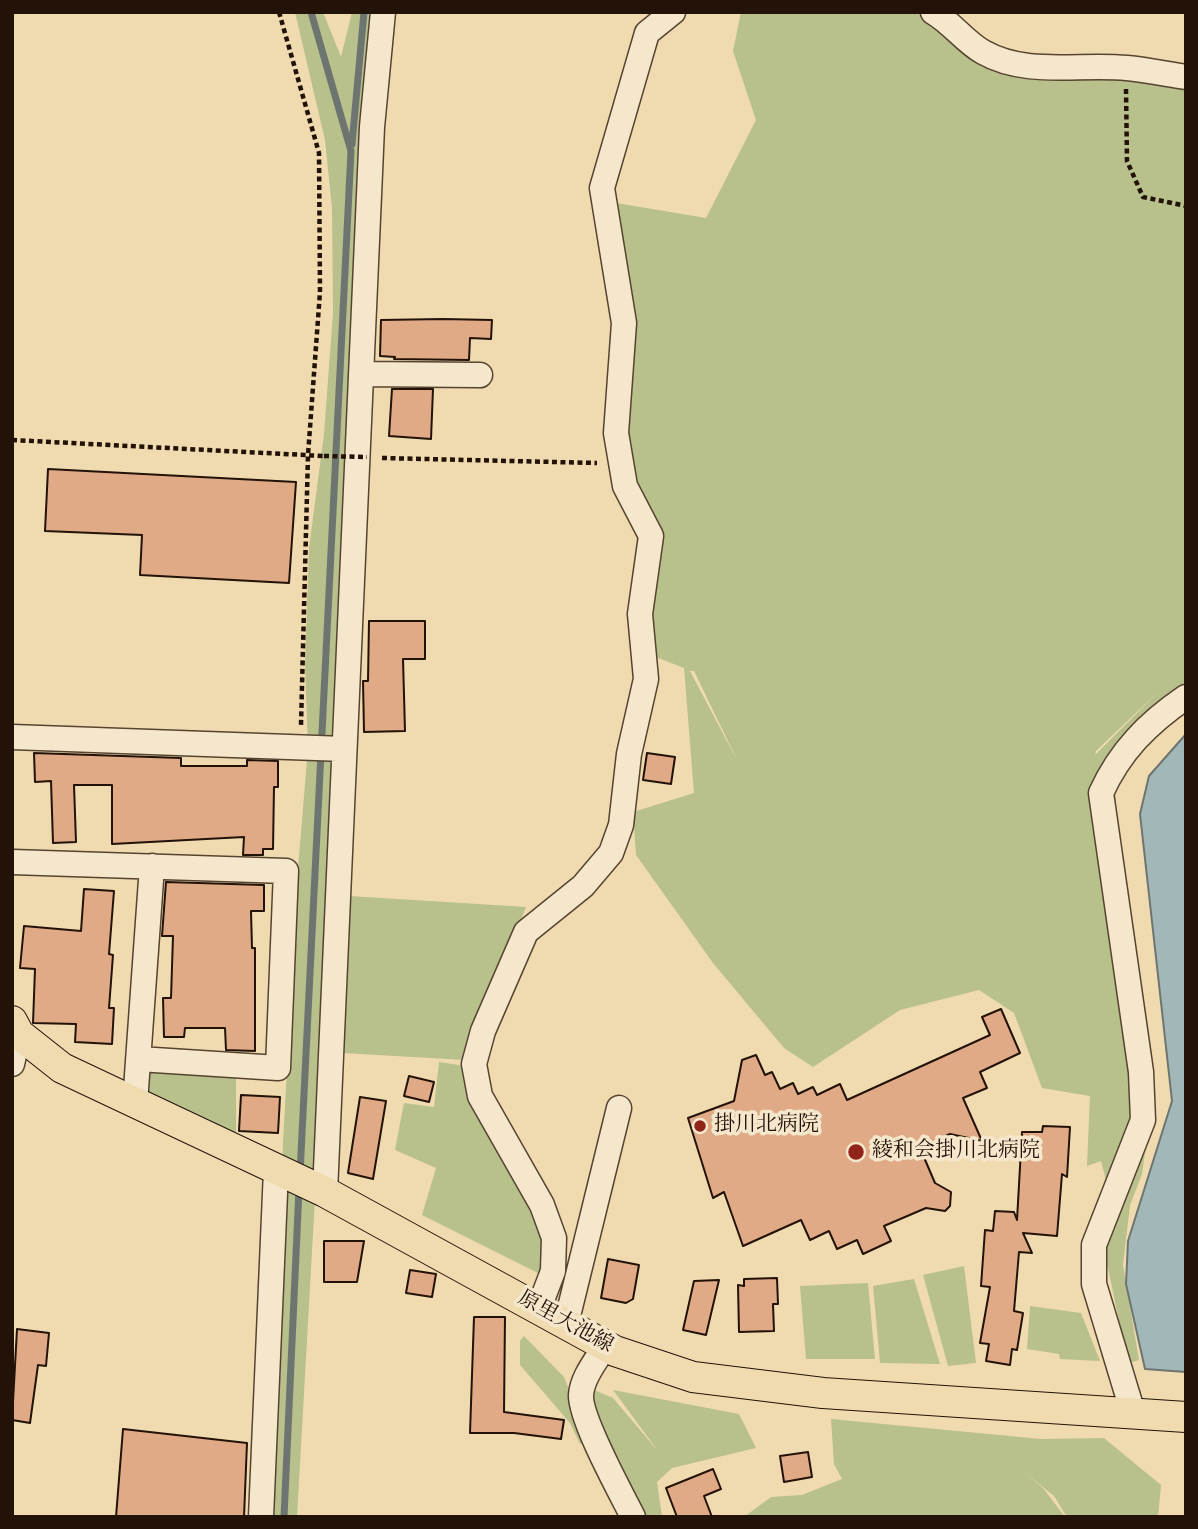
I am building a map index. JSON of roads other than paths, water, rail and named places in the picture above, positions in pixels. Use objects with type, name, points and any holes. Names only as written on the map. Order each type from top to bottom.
[{"type":"main road","name":"原里大池線","points":[[16,1028],[62,1068],[323,1191],[605,1346],[693,1377],[824,1393],[1186,1417]]},
{"type":"street","points":[[323,1191],[343,749],[362,457],[361,374],[372,127],[383,12]]},
{"type":"street","points":[[538,1308],[553,1272],[554,1237],[542,1205],[480,1096],[474,1064],[483,1031],[526,932],[583,886],[611,853],[621,825],[629,754],[646,679],[640,614],[651,536],[625,486],[616,433],[624,319],[602,188],[647,33],[673,12]]},
{"type":"street","points":[[933,12],[947,20],[982,52],[1008,62],[1041,67],[1126,67],[1186,77]]},
{"type":"street","points":[[361,374],[480,376]]},
{"type":"street","points":[[1133,1413],[1094,1284],[1094,1245],[1143,1120],[1142,1072],[1101,793],[1114,763],[1145,728],[1186,697]]},
{"type":"street","points":[[12,737],[343,749]]},
{"type":"street","points":[[12,862],[286,871],[278,1068],[139,1059]]},
{"type":"street","points":[[135,1103],[152,866]]},
{"type":"street","points":[[12,1065],[16,1028]]},
{"type":"street","points":[[566,1324],[619,1108]]},
{"type":"street","points":[[261,1517],[281,1172]]},
{"type":"street","points":[[605,1346],[583,1385],[580,1398],[603,1459],[633,1517]]},
{"type":"waterway","points":[[300,1174],[351,151],[311,12]]},
{"type":"waterway","points":[[352,144],[364,12]]},
{"type":"waterway","points":[[284,1517],[299,1189]]},
{"type":"place","name":"掛川北病院","points":[[700,1126]]},
{"type":"place","name":"綾和会掛川北病院","points":[[856,1152]]}]
